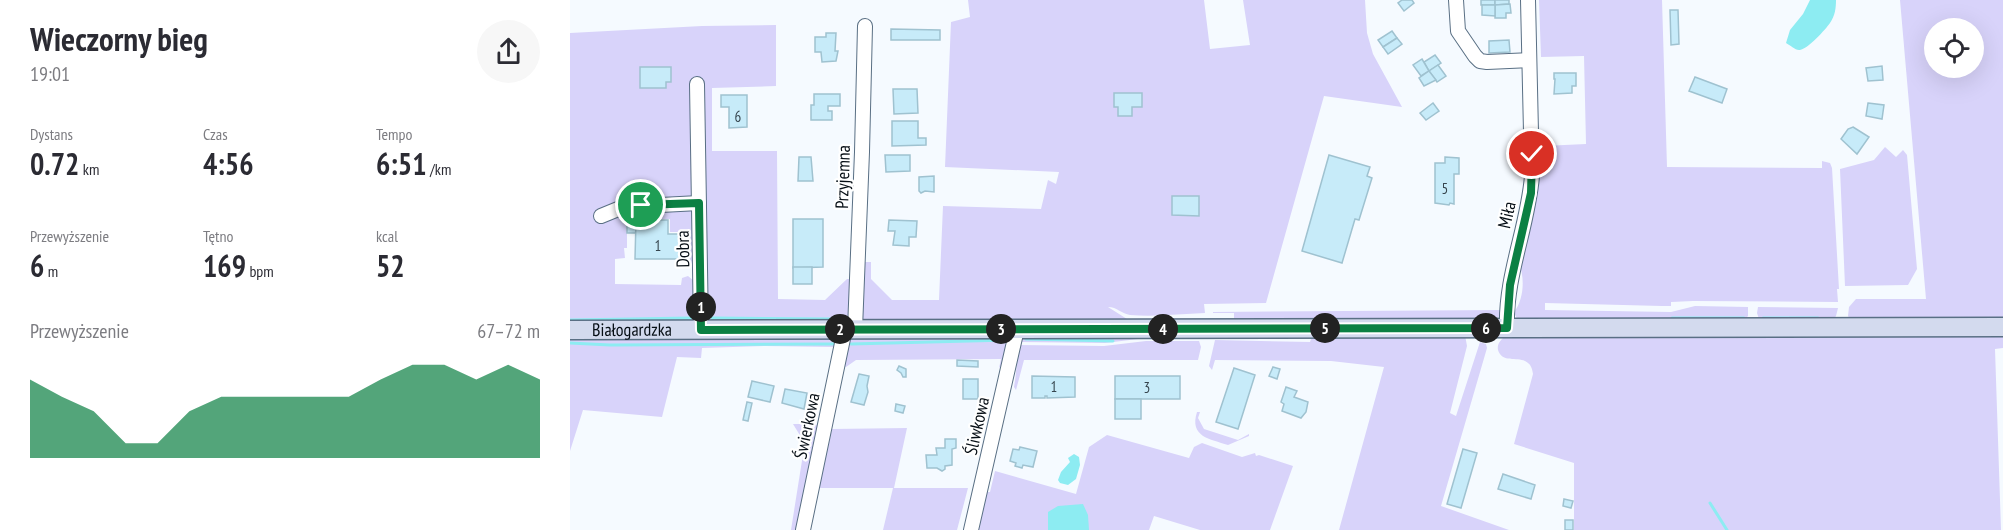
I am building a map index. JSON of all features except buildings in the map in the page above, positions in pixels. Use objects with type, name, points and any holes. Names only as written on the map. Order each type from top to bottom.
[{"type":"main road","name":"Białogardzka","points":[[570,330],[2003,327]]},
{"type":"street","points":[[1456,0],[1456,26],[1480,61],[1528,60]]},
{"type":"street","name":"Miła","points":[[1507,328],[1510,285],[1531,193],[1528,0]]},
{"type":"street","name":"Przyjemna","points":[[850,329],[862,152],[865,26]]},
{"type":"street","name":"Dobra","points":[[697,84],[701,330]]},
{"type":"street","name":"Dobra","points":[[601,216],[623,207],[699,203]]},
{"type":"street","name":"Świerkowa","points":[[803,530],[850,329]]},
{"type":"street","name":"Śliwkowa","points":[[971,530],[1017,329]]},
{"type":"shaded area","points":[[968,0],[1204,0],[1210,49],[1250,45],[1243,0],[1365,0],[1367,33],[1373,54],[1402,107],[1324,96],[1266,303],[1204,304],[1205,313],[1158,316],[1130,315],[1108,307],[1127,319],[1105,324],[863,321],[861,317],[862,262],[871,262],[871,279],[892,300],[939,300],[943,206],[1041,209],[1048,180],[1056,184],[1059,172],[945,167],[951,22],[970,17]]},
{"type":"shaded area","points":[[1539,0],[1662,0],[1667,167],[1822,168],[1822,161],[1830,163],[1838,302],[1693,301],[1671,302],[1671,306],[1545,303],[1545,310],[1671,312],[1695,306],[1748,307],[1748,316],[1742,323],[1517,319],[1514,312],[1523,288],[1519,264],[1536,162],[1543,146],[1586,144],[1584,56],[1541,57]]},
{"type":"shaded area","points":[[1900,0],[2003,0],[2003,318],[1850,319],[1849,307],[1856,299],[1926,299]]},
{"type":"shaded area","points":[[776,25],[776,86],[712,88],[712,151],[777,151],[778,299],[825,300],[847,279],[850,279],[848,316],[843,321],[712,321],[707,295],[707,241],[695,241],[693,263],[687,265],[688,259],[684,258],[684,232],[670,232],[670,219],[627,219],[627,248],[624,248],[625,258],[615,259],[615,284],[681,285],[682,278],[688,276],[694,281],[694,319],[690,322],[570,325],[570,33],[702,26]]},
{"type":"shaded area","points":[[1885,147],[1896,157],[1903,150],[1907,155],[1917,269],[1908,285],[1845,286],[1840,169],[1874,160]]},
{"type":"shaded area","points":[[1758,307],[1838,308],[1833,320],[1759,319]]},
{"type":"shaded area","points":[[1503,310],[1500,316],[1493,321],[1234,324],[1234,313],[1213,313],[1213,312]]},
{"type":"shaded area","points":[[2003,332],[2003,348],[1995,349],[2001,530],[1574,530],[1574,463],[1514,444],[1533,374],[1527,362],[1503,357],[1498,350],[1499,343],[1504,337]]},
{"type":"shaded area","points":[[1190,334],[1197,338],[1146,338],[1105,343],[1020,342],[1024,336]]},
{"type":"shaded area","points":[[1331,334],[1465,335],[1467,346],[1450,413],[1456,416],[1480,342],[1486,344],[1487,348],[1441,506],[1509,530],[1339,530],[1384,367],[1331,361],[1215,360],[1212,370],[1209,366],[1215,340],[1310,342],[1311,339]]},
{"type":"shaded area","points":[[570,335],[834,336],[837,339],[836,346],[833,347],[702,348],[701,358],[677,357],[662,417],[583,410],[570,451]]},
{"type":"shaded area","points":[[857,335],[1007,337],[1010,350],[999,368],[1001,359],[856,360],[846,367],[843,366],[849,339]]},
{"type":"shaded area","points":[[1146,341],[1199,341],[1201,347],[1198,360],[1024,360],[1016,390],[1014,387],[1019,345],[1104,346]]},
{"type":"shaded area","points":[[1197,412],[1200,412],[1198,418],[1204,429],[1238,440],[1249,434],[1249,436],[1228,445],[1208,439],[1196,427]]},
{"type":"shaded area","points":[[793,424],[814,424],[823,427],[800,530],[791,530],[804,448],[801,437]]},
{"type":"shaded area","points":[[907,428],[894,488],[968,488],[957,530],[883,530],[893,488],[819,488],[832,429]]},
{"type":"shaded area","points":[[1107,435],[1189,458],[1194,447],[1202,443],[1242,457],[1255,453],[1256,456],[1293,466],[1270,530],[1200,530],[1154,516],[1149,530],[976,530],[995,471],[1076,494],[1089,447]]},
{"type":"water","points":[[1810,0],[1836,0],[1835,12],[1830,23],[1820,34],[1806,47],[1797,50],[1786,43],[1790,30],[1803,14]]},
{"type":"water","points":[[1074,454],[1079,457],[1080,465],[1076,479],[1068,485],[1060,483],[1058,480],[1061,472],[1070,462],[1068,458]]},
{"type":"water","points":[[1083,504],[1088,515],[1089,530],[1048,530],[1048,512],[1058,506]]},
{"type":"waterway","points":[[570,320],[691,318]]},
{"type":"waterway","points":[[712,318],[838,319]]},
{"type":"waterway","points":[[1672,318],[1744,318]]},
{"type":"waterway","points":[[1763,318],[1818,318]]},
{"type":"waterway","points":[[1026,339],[1113,341]]},
{"type":"waterway","points":[[851,344],[1009,340]]},
{"type":"waterway","points":[[570,343],[610,345],[834,344]]},
{"type":"waterway","points":[[1710,503],[1727,530]]},
{"type":"route","points":[[641,205],[699,203],[701,330],[1507,328],[1510,285],[1531,193],[1532,154]]}]
